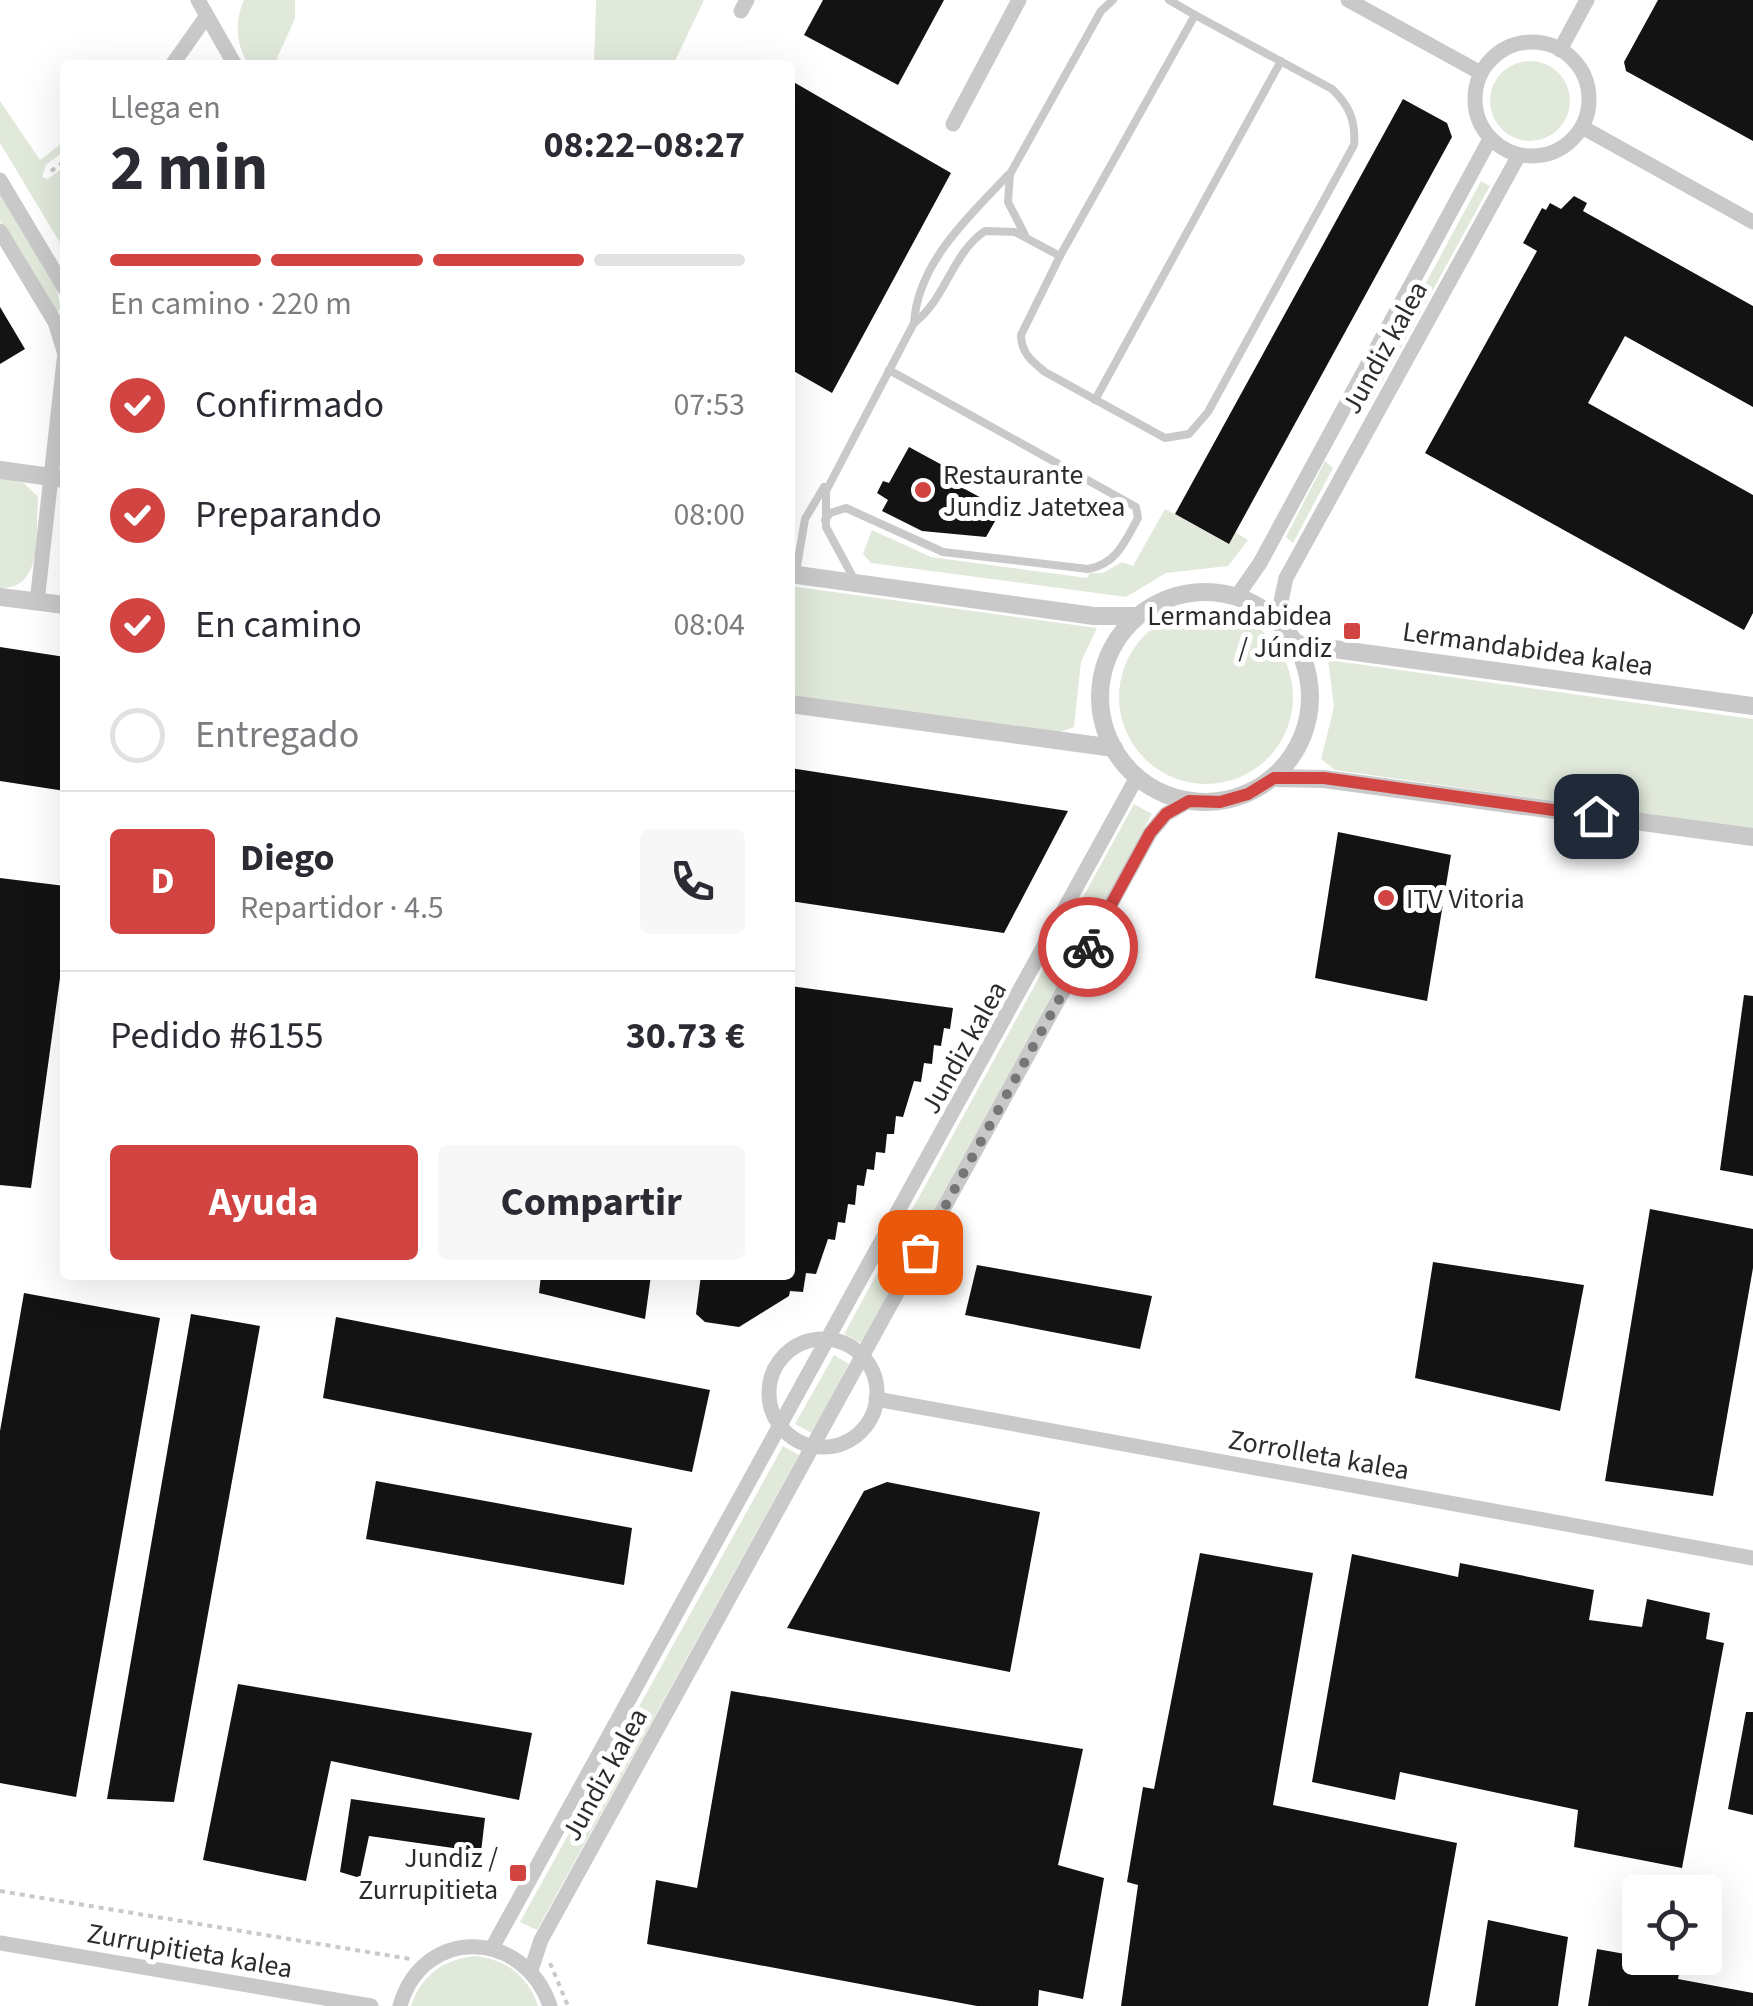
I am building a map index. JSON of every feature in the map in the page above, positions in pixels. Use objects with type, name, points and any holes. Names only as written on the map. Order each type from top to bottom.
[{"type":"street","points":[[198,0],[232,60]]},
{"type":"street","points":[[952,124],[1019,0]]},
{"type":"street","points":[[1348,0],[1481,73]]},
{"type":"street","points":[[1560,50],[1587,0]]},
{"type":"street","points":[[176,60],[206,17]]},
{"type":"street","points":[[1524,42],[1560,50],[1581,70],[1587,84],[1589,99],[1582,127],[1555,152],[1519,156],[1490,138],[1476,107],[1481,73],[1492,58],[1524,42]]},
{"type":"street","points":[[1582,127],[1753,222]]},
{"type":"street","name":"Jundiz kalea","points":[[1237,596],[1270,546],[1490,138]]},
{"type":"street","name":"Jundiz kalea","points":[[1277,620],[1286,578],[1519,156]]},
{"type":"street","points":[[0,180],[60,281]]},
{"type":"street","points":[[0,231],[56,322],[60,336]]},
{"type":"street","points":[[37,602],[57,478],[60,431]]},
{"type":"street","points":[[0,470],[57,478]]},
{"type":"street","points":[[795,574],[1094,616],[1137,616]]},
{"type":"street","points":[[1195,592],[1237,596],[1277,620],[1297,644],[1308,671],[1311,700],[1306,730],[1293,756],[1274,778],[1248,794],[1220,802],[1189,801],[1162,793],[1137,777],[1114,748],[1102,714],[1102,678],[1108,655],[1137,616],[1154,604],[1195,592]]},
{"type":"street","points":[[0,597],[60,605]]},
{"type":"street","name":"Lermandabidea kalea","points":[[1297,644],[1753,706]]},
{"type":"street","points":[[795,705],[1114,748]]},
{"type":"street","name":"Jundiz kalea","points":[[492,1948],[782,1429],[1137,777]]},
{"type":"street","points":[[1274,778],[1324,778],[1753,837]]},
{"type":"street","name":"Jundiz kalea","points":[[532,1970],[541,1940],[1150,833],[1166,814],[1189,801]]},
{"type":"street","points":[[830,1339],[863,1356],[878,1384],[876,1400],[866,1423],[848,1442],[813,1446],[782,1429],[770,1407],[774,1371],[795,1348],[830,1339]]},
{"type":"street","name":"Zorrolleta kalea","points":[[876,1400],[1753,1558]]},
{"type":"street","name":"Zurrupitieta kalea","points":[[0,1944],[371,2006]]},
{"type":"street","points":[[400,2006],[412,1978],[439,1955],[456,1948],[492,1948],[532,1970],[550,2006]]},
{"type":"lane","points":[[914,324],[919,292],[942,249],[1010,174],[1101,11],[1113,0]]},
{"type":"lane","points":[[1169,0],[1344,100],[1355,130],[1354,145],[1217,395],[1196,429],[1166,438],[1045,372],[1021,346],[1021,335],[1060,256],[1195,15]]},
{"type":"lane","points":[[1095,400],[1281,62]]},
{"type":"lane","points":[[1010,174],[1008,202],[1028,238]]},
{"type":"lane","points":[[795,565],[805,518],[914,324],[927,313],[974,238],[1000,230],[1028,238],[1060,256]]},
{"type":"lane","points":[[825,520],[830,512],[846,508],[943,552],[1088,569],[1112,560],[1138,518],[1136,508],[888,370]]},
{"type":"lane","points":[[832,476],[825,520],[835,550],[857,583]]},
{"type":"path","points":[[51,171],[60,165]]},
{"type":"path","points":[[0,1891],[376,1956]]},
{"type":"shaded area","points":[[244,0],[295,0],[295,19],[279,60],[246,60],[238,33]]},
{"type":"shaded area","points":[[596,0],[704,0],[675,60],[594,60]]},
{"type":"shaded area","points":[[1530,61],[1545,64],[1558,73],[1567,86],[1567,116],[1558,129],[1545,138],[1530,141],[1515,138],[1502,129],[1493,116],[1490,101],[1493,86],[1502,73],[1515,64]]},
{"type":"shaded area","points":[[0,101],[40,160],[60,145],[60,154],[46,165],[42,177],[48,179],[60,170],[60,243],[0,143]]},
{"type":"shaded area","points":[[1481,181],[1490,186],[1370,404],[1363,399]]},
{"type":"shaded area","points":[[0,188],[54,277],[60,310],[56,312],[0,220]]},
{"type":"shaded area","points":[[1325,461],[1333,468],[1293,543],[1286,537]]},
{"type":"shaded area","points":[[0,478],[24,483],[38,497],[37,540],[31,569],[14,586],[0,588]]},
{"type":"shaded area","points":[[1165,509],[1228,544],[1235,532],[1248,540],[1228,566],[1166,573],[1126,597],[871,563],[863,554],[872,530],[931,557],[1087,578],[1090,573],[1103,573],[1122,562],[1133,566]]},
{"type":"shaded area","points":[[795,587],[1097,628],[1081,662],[1074,727],[1058,733],[795,697]]},
{"type":"shaded area","points":[[1206,610],[1239,616],[1268,635],[1287,664],[1293,697],[1287,730],[1268,759],[1239,778],[1206,784],[1173,778],[1144,759],[1125,730],[1119,697],[1125,664],[1144,635],[1173,616]]},
{"type":"shaded area","points":[[1328,660],[1753,719],[1753,829],[1335,770],[1321,759],[1334,707]]},
{"type":"shaded area","points":[[1134,804],[1152,814],[861,1343],[844,1334]]},
{"type":"shaded area","points":[[834,1355],[849,1364],[812,1433],[795,1424]]},
{"type":"shaded area","points":[[783,1446],[799,1455],[537,1930],[520,1922]]},
{"type":"shaded area","points":[[476,1956],[515,1971],[538,2006],[411,2006],[435,1970]]},
{"type":"building","points":[[823,0],[944,0],[898,85],[804,35]]},
{"type":"building","points":[[1658,0],[1753,0],[1753,141],[1626,71],[1624,62]]},
{"type":"building","points":[[795,83],[951,173],[832,393],[795,372]]},
{"type":"building","points":[[1403,99],[1447,123],[1452,137],[1229,544],[1175,514]]},
{"type":"building","points":[[1574,196],[1587,203],[1583,211],[1753,306],[1753,407],[1625,336],[1588,403],[1753,495],[1753,613],[1744,630],[1425,453],[1537,251],[1523,243],[1542,208],[1546,210],[1550,203],[1561,209]]},
{"type":"building","points":[[0,307],[25,349],[0,364]]},
{"type":"building","name":"Restaurante Jundiz Jatetxea","points":[[909,447],[966,478],[961,487],[1002,509],[986,537],[922,531],[882,511],[888,500],[877,493],[883,481],[889,483]]},
{"type":"building","points":[[0,647],[60,656],[60,790],[0,781]]},
{"type":"building","points":[[795,769],[1068,811],[1004,933],[795,902]]},
{"type":"building","name":"ITV Vitoria","points":[[1338,832],[1451,855],[1427,1001],[1315,978]]},
{"type":"building","points":[[0,878],[60,885],[60,978],[31,1188],[0,1185]]},
{"type":"building","points":[[795,987],[953,1008],[950,1029],[944,1028],[941,1046],[934,1045],[932,1064],[924,1063],[921,1082],[914,1081],[903,1117],[896,1116],[894,1134],[887,1134],[885,1153],[876,1152],[874,1170],[867,1169],[864,1186],[857,1185],[855,1205],[848,1204],[845,1223],[838,1222],[835,1240],[828,1239],[816,1274],[806,1273],[803,1292],[790,1291],[789,1296],[739,1327],[705,1322],[696,1314],[700,1280],[795,1280]]},
{"type":"building","points":[[1744,995],[1753,996],[1753,1176],[1720,1170]]},
{"type":"building","points":[[1650,1209],[1753,1229],[1753,1268],[1713,1496],[1605,1481]]},
{"type":"building","points":[[1433,1262],[1584,1285],[1560,1411],[1415,1378]]},
{"type":"building","points":[[977,1265],[1152,1296],[1140,1349],[965,1315]]},
{"type":"building","points":[[540,1280],[650,1280],[645,1319],[539,1293]]},
{"type":"building","points":[[24,1293],[160,1318],[76,1797],[0,1783],[0,1431]]},
{"type":"building","points":[[191,1314],[260,1326],[174,1802],[107,1799]]},
{"type":"building","points":[[336,1317],[710,1390],[692,1472],[323,1398]]},
{"type":"building","points":[[376,1481],[632,1528],[624,1585],[366,1539]]},
{"type":"building","points":[[887,1482],[1040,1512],[1010,1672],[787,1628],[864,1491]]},
{"type":"building","points":[[1200,1553],[1313,1573],[1273,1805],[1457,1843],[1428,2006],[1121,2006],[1138,1885],[1127,1882],[1143,1787],[1154,1789]]},
{"type":"building","points":[[1352,1554],[1458,1577],[1460,1563],[1594,1590],[1589,1620],[1642,1627],[1647,1599],[1710,1613],[1706,1639],[1724,1643],[1682,1868],[1574,1847],[1578,1810],[1400,1772],[1395,1800],[1312,1782]]},
{"type":"building","points":[[238,1684],[532,1733],[519,1800],[331,1761],[306,1881],[203,1860]]},
{"type":"building","points":[[731,1691],[1083,1749],[1058,1865],[1104,1878],[1083,1999],[1039,1990],[1038,2006],[977,2006],[647,1944],[656,1880],[697,1888]]},
{"type":"building","points":[[1746,1712],[1753,1712],[1753,1815],[1728,1809]]},
{"type":"building","points":[[351,1799],[485,1818],[481,1852],[369,1836],[360,1878],[340,1872]]},
{"type":"building","points":[[1488,1920],[1568,1937],[1558,2006],[1475,2006]]},
{"type":"building","points":[[1597,1949],[1622,1953],[1622,1975],[1679,1975],[1678,1979],[1753,1993],[1753,2006],[1588,2006]]},
{"type":"way so far","points":[[920,1252],[1088,947]]},
{"type":"place","name":"Restaurante Jundiz Jatetxea","points":[[923,490]]},
{"type":"place","name":"Lermandabidea / Júndiz","points":[[1352,631]]},
{"type":"place","name":"ITV Vitoria","points":[[1386,898]]},
{"type":"place","name":"Jundiz / Zurrupitieta","points":[[518,1873]]},
{"type":"route","points":[[1088,947],[1150,833],[1166,814],[1189,801],[1220,802],[1248,794],[1274,778],[1324,778],[1596,816]]}]
